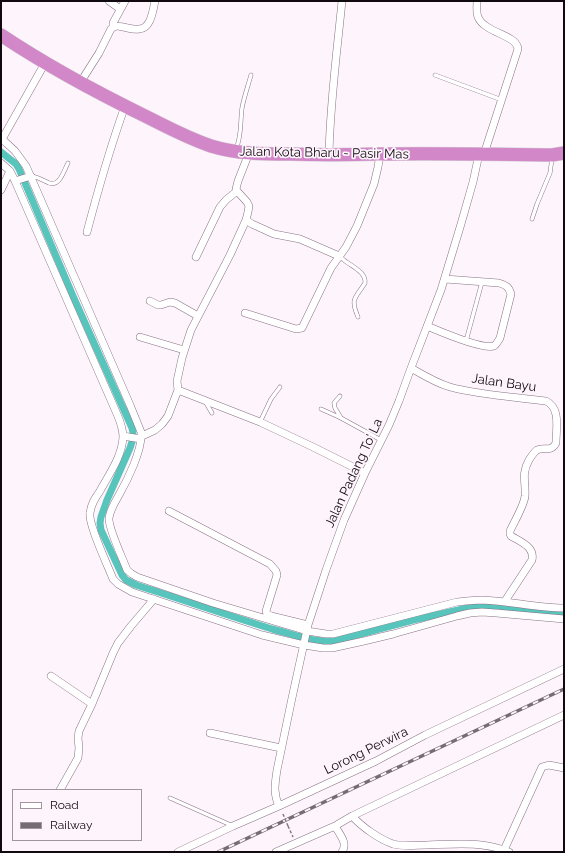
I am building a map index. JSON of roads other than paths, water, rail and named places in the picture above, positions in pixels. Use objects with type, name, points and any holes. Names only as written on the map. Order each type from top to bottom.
[{"type":"highway","name":"Jalan Kota Bharu - Pasir Mas","points":[[1,35],[80,83],[185,136],[212,146],[235,151],[249,153],[329,155],[558,154]]},
{"type":"street","points":[[109,1],[120,9]]},
{"type":"street","points":[[80,83],[113,27],[113,23],[125,1]]},
{"type":"street","points":[[113,27],[118,26],[137,30],[146,27],[155,1]]},
{"type":"street","points":[[329,155],[334,71],[342,1]]},
{"type":"street","name":"Jalan Padang To' La","points":[[279,806],[275,798],[275,786],[281,748],[307,630],[316,600],[336,539],[399,401],[410,368],[427,326],[444,279],[482,154],[502,100],[517,52],[518,46],[516,43],[489,28],[481,21],[477,12],[477,1]]},
{"type":"street","points":[[45,63],[1,140],[10,145],[20,156],[26,166],[29,177],[141,432],[139,448],[135,461],[111,510],[109,519],[110,527],[127,570],[137,577],[213,604],[326,634],[333,634],[457,602],[476,600],[505,601],[551,608],[564,608]]},
{"type":"street","points":[[87,232],[125,106]]},
{"type":"street","points":[[124,437],[140,438],[155,430],[168,416],[178,390],[178,374],[191,330],[230,255],[246,220],[249,206],[236,188],[249,153]]},
{"type":"street","points":[[245,313],[296,329],[302,328],[331,268],[351,238],[366,206],[374,184],[380,154]]},
{"type":"street","points":[[1,163],[17,180],[122,428],[124,437],[122,447],[92,504],[89,514],[92,526],[114,579],[118,584],[132,592],[262,635],[323,648],[332,648],[393,634],[457,616],[482,612],[564,619]]},
{"type":"street","points":[[1,190],[10,172]]},
{"type":"street","points":[[17,180],[29,177]]},
{"type":"street","points":[[196,257],[220,207],[237,191]]},
{"type":"street","points":[[246,220],[274,234],[304,241],[339,256]]},
{"type":"street","points":[[427,326],[466,341],[488,346],[494,346],[497,343],[502,331],[511,294],[510,288],[500,283],[444,279]]},
{"type":"street","points":[[150,301],[158,305],[170,302],[175,303],[198,316]]},
{"type":"street","points":[[140,337],[184,350]]},
{"type":"street","name":"Jalan Bayu","points":[[410,368],[448,386],[474,392],[546,401],[551,404],[554,409],[556,415],[556,443],[553,448],[542,448],[537,450],[530,459],[524,473],[525,497],[510,531],[511,536],[531,551],[533,555],[532,560],[505,601]]},
{"type":"street","points":[[178,390],[260,422],[365,473]]},
{"type":"street","points":[[169,511],[274,567],[277,575],[266,611],[267,614],[307,630]]},
{"type":"street","points":[[61,789],[78,758],[79,731],[113,653],[118,643],[154,599]]},
{"type":"street","name":"Lorong Perwira","points":[[178,852],[376,761],[425,735],[564,669]]},
{"type":"street","points":[[51,676],[92,704]]},
{"type":"street","points":[[276,852],[335,826],[352,816],[564,715]]},
{"type":"street","points":[[210,733],[281,748]]},
{"type":"street","points":[[352,816],[366,828],[393,844],[404,846],[462,843],[494,847],[507,851],[542,767],[549,765],[564,768]]},
{"type":"street","points":[[335,826],[344,844],[344,850],[342,852]]},
{"type":"lane","points":[[235,151],[239,140],[242,108],[252,74]]},
{"type":"lane","points":[[435,75],[502,100]]},
{"type":"lane","points":[[532,219],[558,154]]},
{"type":"lane","points":[[29,177],[39,178],[53,184],[56,183],[61,178],[68,163]]},
{"type":"lane","points":[[339,256],[348,264],[359,270],[365,278],[365,283],[354,300],[353,306],[358,317]]},
{"type":"lane","points":[[466,341],[482,282]]},
{"type":"lane","points":[[260,422],[274,393],[280,387]]},
{"type":"lane","points":[[340,396],[334,403],[340,418]]},
{"type":"lane","points":[[205,400],[212,413]]},
{"type":"lane","points":[[321,409],[381,440]]},
{"type":"lane","points":[[170,798],[233,826]]},
{"type":"waterway","points":[[1,152],[16,164],[19,169],[73,296],[132,428],[133,436],[131,445],[107,500],[100,523],[101,530],[122,575],[126,580],[136,585],[255,624],[303,638],[319,641],[334,641],[413,620],[477,606],[564,615]]},
{"type":"railway","points":[[218,852],[564,689]]}]
